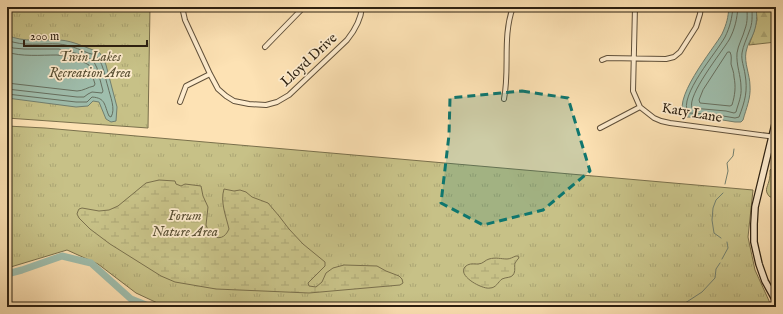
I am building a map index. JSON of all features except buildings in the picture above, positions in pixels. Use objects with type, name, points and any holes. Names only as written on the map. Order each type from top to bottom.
[{"type":"street","name":"Lloyd Drive","points":[[182,7],[185,20],[218,89],[234,101],[266,105],[278,102],[289,95],[347,40],[358,23],[362,7]]},
{"type":"street","points":[[264,47],[303,7]]},
{"type":"street","points":[[504,99],[506,90],[507,33],[509,17],[513,7]]},
{"type":"street","points":[[600,128],[640,107],[633,92],[635,7]]},
{"type":"street","points":[[602,60],[607,58],[666,59],[674,57],[680,52],[696,27],[700,14],[700,7]]},
{"type":"street","points":[[180,102],[186,86],[210,74]]},
{"type":"street","name":"Katy Lane","points":[[640,107],[654,118],[666,122],[774,137]]},
{"type":"street","points":[[776,120],[774,137],[755,207],[754,224],[754,242],[759,264],[765,281],[776,301]]},
{"type":"highlighted area","points":[[522,91],[568,98],[590,171],[543,210],[483,225],[441,203],[449,135],[450,98]]},
{"type":"green space","name":"Twin Lakes Recreation Area","points":[[7,7],[150,7],[148,128],[7,118]]},
{"type":"green space","points":[[756,7],[776,7],[776,42],[749,45],[757,20]]},
{"type":"green space","name":"Forum Nature Area","points":[[7,126],[45,128],[753,190],[748,237],[755,270],[773,307],[166,307],[136,293],[98,264],[67,250],[7,268]]},
{"type":"green space","points":[[776,165],[776,197],[770,197],[766,189],[770,170]]},
{"type":"green space","points":[[159,180],[175,181],[176,184],[181,186],[185,184],[201,186],[203,196],[208,207],[206,225],[210,235],[219,238],[224,236],[229,229],[223,204],[224,189],[234,191],[240,190],[246,192],[252,197],[268,203],[303,244],[325,262],[325,266],[308,283],[309,286],[316,287],[322,282],[326,273],[333,268],[344,265],[377,266],[399,276],[403,283],[400,285],[309,293],[216,289],[175,282],[161,276],[110,244],[90,229],[77,214],[79,209],[82,208],[99,211],[109,210],[118,206],[146,183]]},
{"type":"green space","points":[[516,256],[519,258],[515,263],[513,275],[502,279],[492,288],[482,287],[476,284],[464,274],[466,266],[469,264],[480,264],[492,258],[508,259]]},
{"type":"water","points":[[729,7],[756,7],[756,26],[746,52],[750,82],[750,95],[743,120],[741,122],[735,122],[710,118],[687,117],[682,110],[683,100],[687,88],[722,34],[727,20]]},
{"type":"water","points":[[7,35],[26,40],[65,41],[99,52],[106,65],[117,107],[116,121],[111,122],[106,119],[99,102],[93,101],[88,106],[76,107],[7,98]]},
{"type":"waterway","points":[[725,184],[728,171],[727,163],[733,156],[734,149]]},
{"type":"waterway","points":[[721,238],[714,233],[712,220],[713,208],[716,200],[723,193]]},
{"type":"waterway","points":[[722,259],[728,248],[727,242]]},
{"type":"waterway","points":[[7,274],[62,256],[91,263],[131,299],[151,307]]},
{"type":"waterway","points":[[679,307],[702,292],[715,278],[716,269],[720,263]]}]
